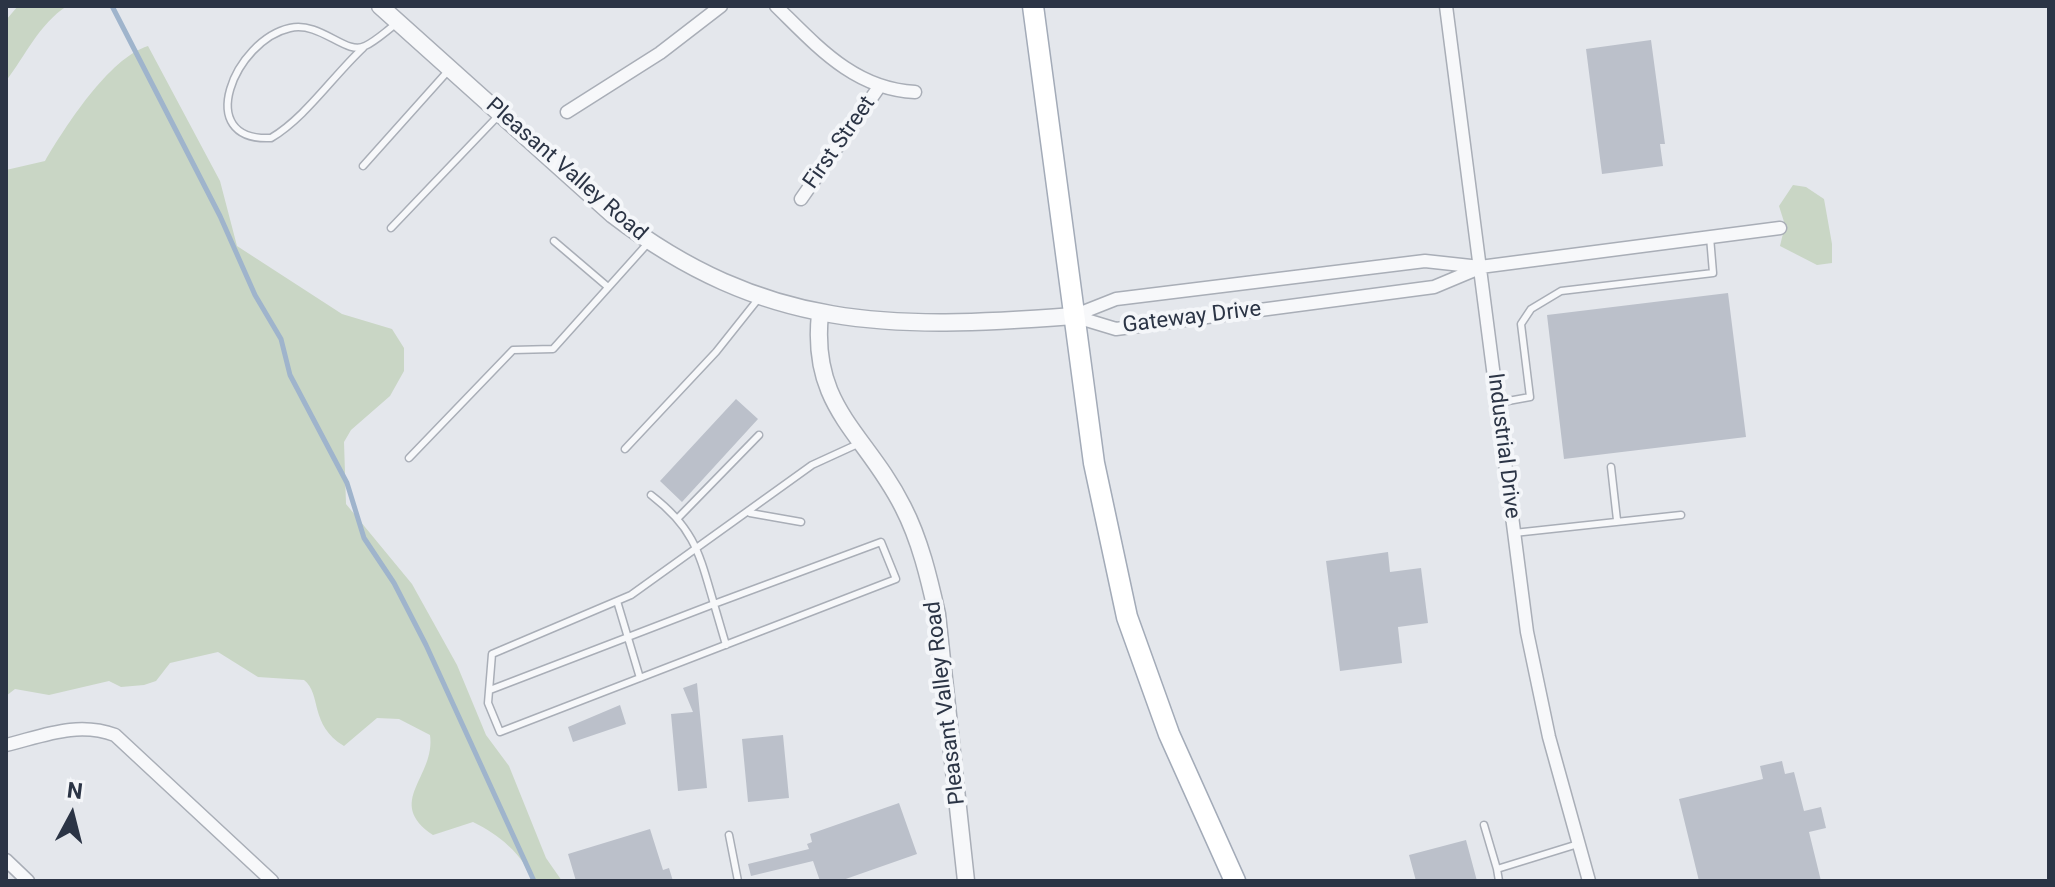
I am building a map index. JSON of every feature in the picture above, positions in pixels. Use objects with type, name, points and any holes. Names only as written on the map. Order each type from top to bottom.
[{"type":"main road","points":[[1033,6],[1094,463],[1127,617],[1169,734],[1235,881]]},
{"type":"street","name":"Pleasant Valley Road","points":[[380,6],[649,242],[692,269],[759,298],[820,314],[926,324],[1073,316]]},
{"type":"street","points":[[567,112],[660,53],[721,6]]},
{"type":"street","points":[[776,6],[855,77],[879,87],[915,92]]},
{"type":"street","name":"Industrial Drive","points":[[1446,6],[1536,684],[1589,881]]},
{"type":"street","name":"First Street","points":[[801,199],[879,87]]},
{"type":"street","name":"Gateway Drive","points":[[1073,316],[1116,299],[1425,261],[1480,267],[1780,228]]},
{"type":"street","name":"Gateway Drive","points":[[1073,316],[1116,329],[1434,287],[1480,267]]},
{"type":"street","name":"Pleasant Valley Road","points":[[820,314],[817,345],[825,385],[904,509],[929,576],[937,614],[964,880]]},
{"type":"street","points":[[6,745],[70,729],[94,727],[115,735],[272,881]]},
{"type":"street","points":[[6,860],[28,881]]},
{"type":"lane","points":[[363,48],[353,48],[307,26],[273,35],[255,47],[232,79],[227,98],[233,122],[245,134],[271,138],[297,117],[363,48],[399,22]]},
{"type":"lane","points":[[363,166],[450,69]]},
{"type":"lane","points":[[391,228],[500,114]]},
{"type":"lane","points":[[1497,403],[1530,397],[1521,324],[1531,309],[1561,291],[1713,273],[1710,237]]},
{"type":"lane","points":[[554,241],[608,287]]},
{"type":"lane","points":[[409,458],[513,350],[553,349],[649,242]]},
{"type":"lane","points":[[625,449],[716,352],[759,298]]},
{"type":"lane","points":[[679,517],[759,435]]},
{"type":"lane","points":[[490,690],[881,542],[896,579],[500,732],[488,703],[492,654],[617,601],[749,513],[812,465],[860,443]]},
{"type":"lane","points":[[1611,467],[1617,520]]},
{"type":"lane","points":[[651,495],[679,517],[698,548],[726,645]]},
{"type":"lane","points":[[749,513],[801,522]]},
{"type":"lane","points":[[1514,533],[1681,515]]},
{"type":"lane","points":[[617,601],[640,678]]},
{"type":"lane","points":[[1484,825],[1499,881]]},
{"type":"lane","points":[[729,835],[738,881]]},
{"type":"lane","points":[[1497,869],[1578,844]]},
{"type":"green space","points":[[18,6],[67,6],[41,31],[6,81],[6,20]]},
{"type":"green space","points":[[148,46],[220,181],[237,246],[342,314],[392,329],[404,348],[404,371],[390,396],[351,430],[344,442],[346,504],[412,584],[457,665],[486,735],[509,766],[546,858],[562,881],[533,881],[523,862],[509,846],[473,822],[433,835],[419,823],[412,800],[430,750],[430,735],[399,719],[377,718],[344,746],[326,729],[313,693],[304,680],[258,677],[218,652],[170,663],[156,681],[144,685],[121,687],[109,681],[49,695],[15,689],[6,696],[6,170],[45,161],[89,95],[118,64]]},
{"type":"green space","points":[[1793,185],[1806,187],[1824,199],[1832,263],[1817,265],[1780,246],[1785,225],[1779,206]]},
{"type":"building","points":[[1651,40],[1665,144],[1660,144],[1663,166],[1602,174],[1586,49]]},
{"type":"building","points":[[1728,293],[1746,437],[1564,459],[1547,315]]},
{"type":"building","points":[[736,399],[758,419],[682,502],[660,481]]},
{"type":"building","points":[[1388,552],[1390,572],[1421,568],[1428,623],[1398,627],[1402,663],[1340,671],[1326,561]]},
{"type":"building","points":[[697,683],[707,788],[678,791],[671,714],[693,712],[683,688]]},
{"type":"building","points":[[620,705],[626,724],[573,742],[568,727]]},
{"type":"building","points":[[783,735],[789,798],[748,802],[742,739]]},
{"type":"building","points":[[1782,761],[1785,774],[1794,772],[1804,811],[1821,807],[1826,828],[1809,832],[1821,881],[1699,881],[1679,799],[1763,779],[1760,766]]},
{"type":"building","points":[[899,803],[917,854],[840,881],[820,881],[813,861],[751,876],[748,864],[809,849],[807,844],[812,842],[810,834]]},
{"type":"building","points":[[650,829],[663,870],[669,868],[673,881],[576,881],[568,854]]},
{"type":"building","points":[[1466,840],[1477,881],[1416,881],[1409,855]]},
{"type":"waterway","points":[[112,6],[220,216],[255,295],[281,339],[290,375],[347,483],[364,538],[394,583],[426,645],[534,881]]}]
